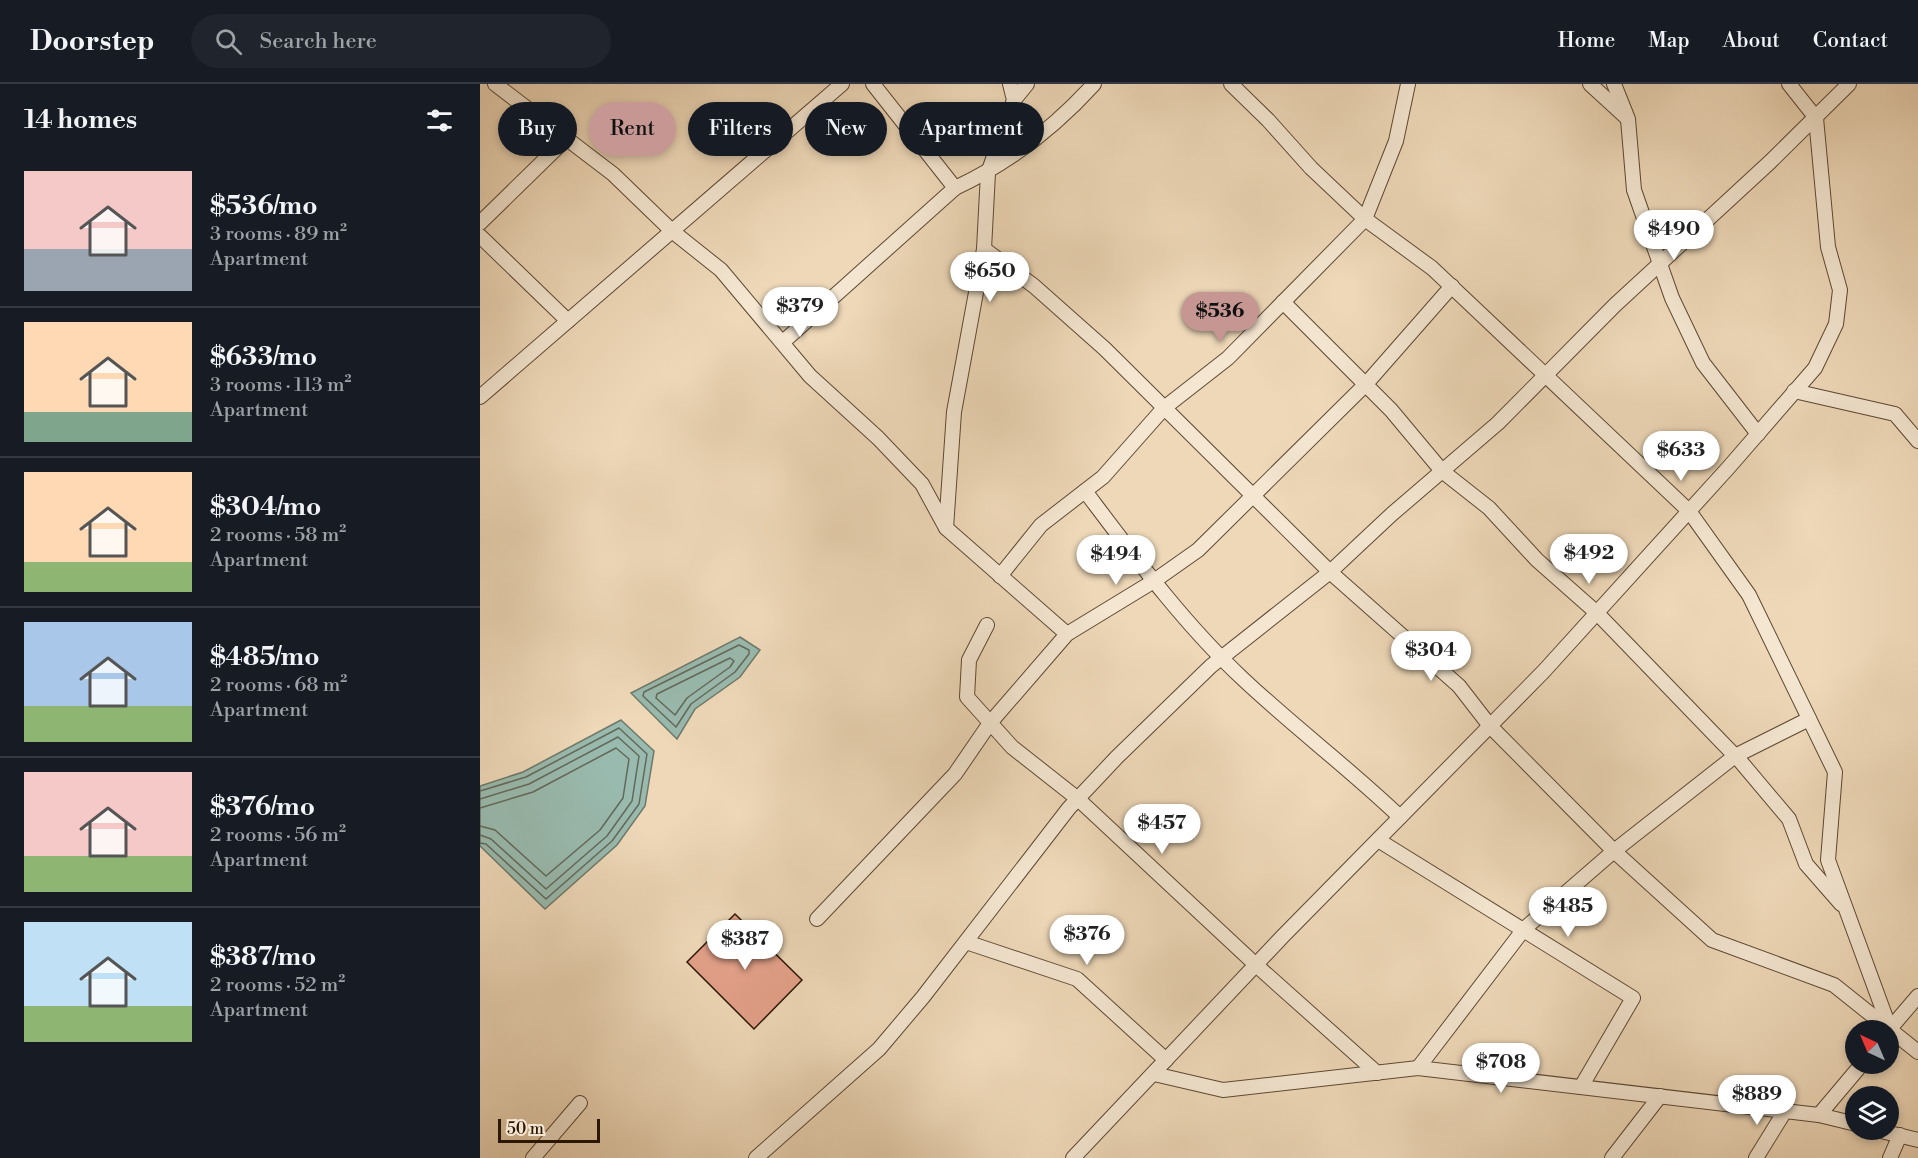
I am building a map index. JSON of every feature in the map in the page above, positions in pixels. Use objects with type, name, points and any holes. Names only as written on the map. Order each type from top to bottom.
[{"type":"street","points":[[495,84],[518,102]]},
{"type":"street","points":[[480,397],[842,84]]},
{"type":"street","points":[[873,84],[955,188]]},
{"type":"street","points":[[1010,84],[1014,100]]},
{"type":"street","points":[[946,528],[954,412],[984,249],[988,173],[1014,100],[1027,84]]},
{"type":"street","points":[[783,342],[955,188],[988,173],[1035,141],[1094,84]]},
{"type":"street","points":[[1231,84],[1268,120],[1311,168],[1365,219],[1432,268],[1452,286],[1689,511],[1749,595],[1835,772],[1828,860],[1886,1020]]},
{"type":"street","points":[[1000,576],[1041,525],[1103,477],[1164,408],[1228,358],[1365,219],[1396,141],[1408,84]]},
{"type":"street","points":[[1590,84],[1628,119]]},
{"type":"street","points":[[1614,84],[1628,119],[1634,190],[1659,265],[1703,363],[1758,434]]},
{"type":"street","points":[[1073,1158],[1256,965],[1597,613],[1815,368],[1836,324],[1840,290],[1828,247],[1815,118],[1789,84]]},
{"type":"street","points":[[756,1158],[879,1049],[1078,799],[1124,749],[1222,658],[1330,572],[1498,423],[1659,265],[1850,84]]},
{"type":"street","points":[[577,147],[613,174],[672,231],[721,270],[810,376],[878,438],[922,484],[946,528],[1067,634]]},
{"type":"street","points":[[480,223],[549,156]]},
{"type":"street","points":[[480,236],[568,321]]},
{"type":"street","points":[[984,249],[1034,286],[1105,350],[1330,572],[1459,686],[1490,726],[1614,851],[1712,940],[1834,985],[1877,1020]]},
{"type":"street","points":[[817,920],[955,774],[990,723],[1067,634],[1154,581],[1198,550],[1366,384],[1452,286]]},
{"type":"street","points":[[1283,302],[1366,384],[1442,471],[1489,508],[1537,560],[1597,613],[1735,756],[1789,819],[1806,864],[1847,910]]},
{"type":"street","points":[[1794,392],[1895,414],[1918,441]]},
{"type":"street","points":[[1084,491],[1154,581],[1222,658],[1242,678],[1349,769],[1400,817]]},
{"type":"street","points":[[987,625],[969,660],[967,697],[1012,747],[1078,799],[1256,965],[1377,1072]]},
{"type":"street","points":[[1418,1068],[1524,929],[1614,851],[1735,756],[1809,719]]},
{"type":"street","points":[[1378,840],[1437,879],[1524,929],[1633,999],[1581,1087]]},
{"type":"street","points":[[966,942],[1077,979],[1166,1060]]},
{"type":"street","points":[[1898,1020],[1918,996]]},
{"type":"street","points":[[1899,1038],[1918,1052]]},
{"type":"street","points":[[1154,1074],[1223,1090],[1418,1068],[1819,1115],[1845,1121]]},
{"type":"street","points":[[1819,1115],[1854,1074]]},
{"type":"street","points":[[1612,1158],[1660,1096]]},
{"type":"street","points":[[533,1158],[580,1103]]},
{"type":"street","points":[[1756,1158],[1785,1111]]},
{"type":"street","points":[[1890,1158],[1910,1138],[1918,1151]]},
{"type":"water","points":[[740,637],[760,650],[740,677],[695,709],[677,739],[631,693]]},
{"type":"water","points":[[621,720],[654,751],[645,806],[617,845],[545,909],[480,846],[480,786],[523,772]]},
{"type":"building","points":[[735,914],[802,980],[754,1029],[687,962]]}]
